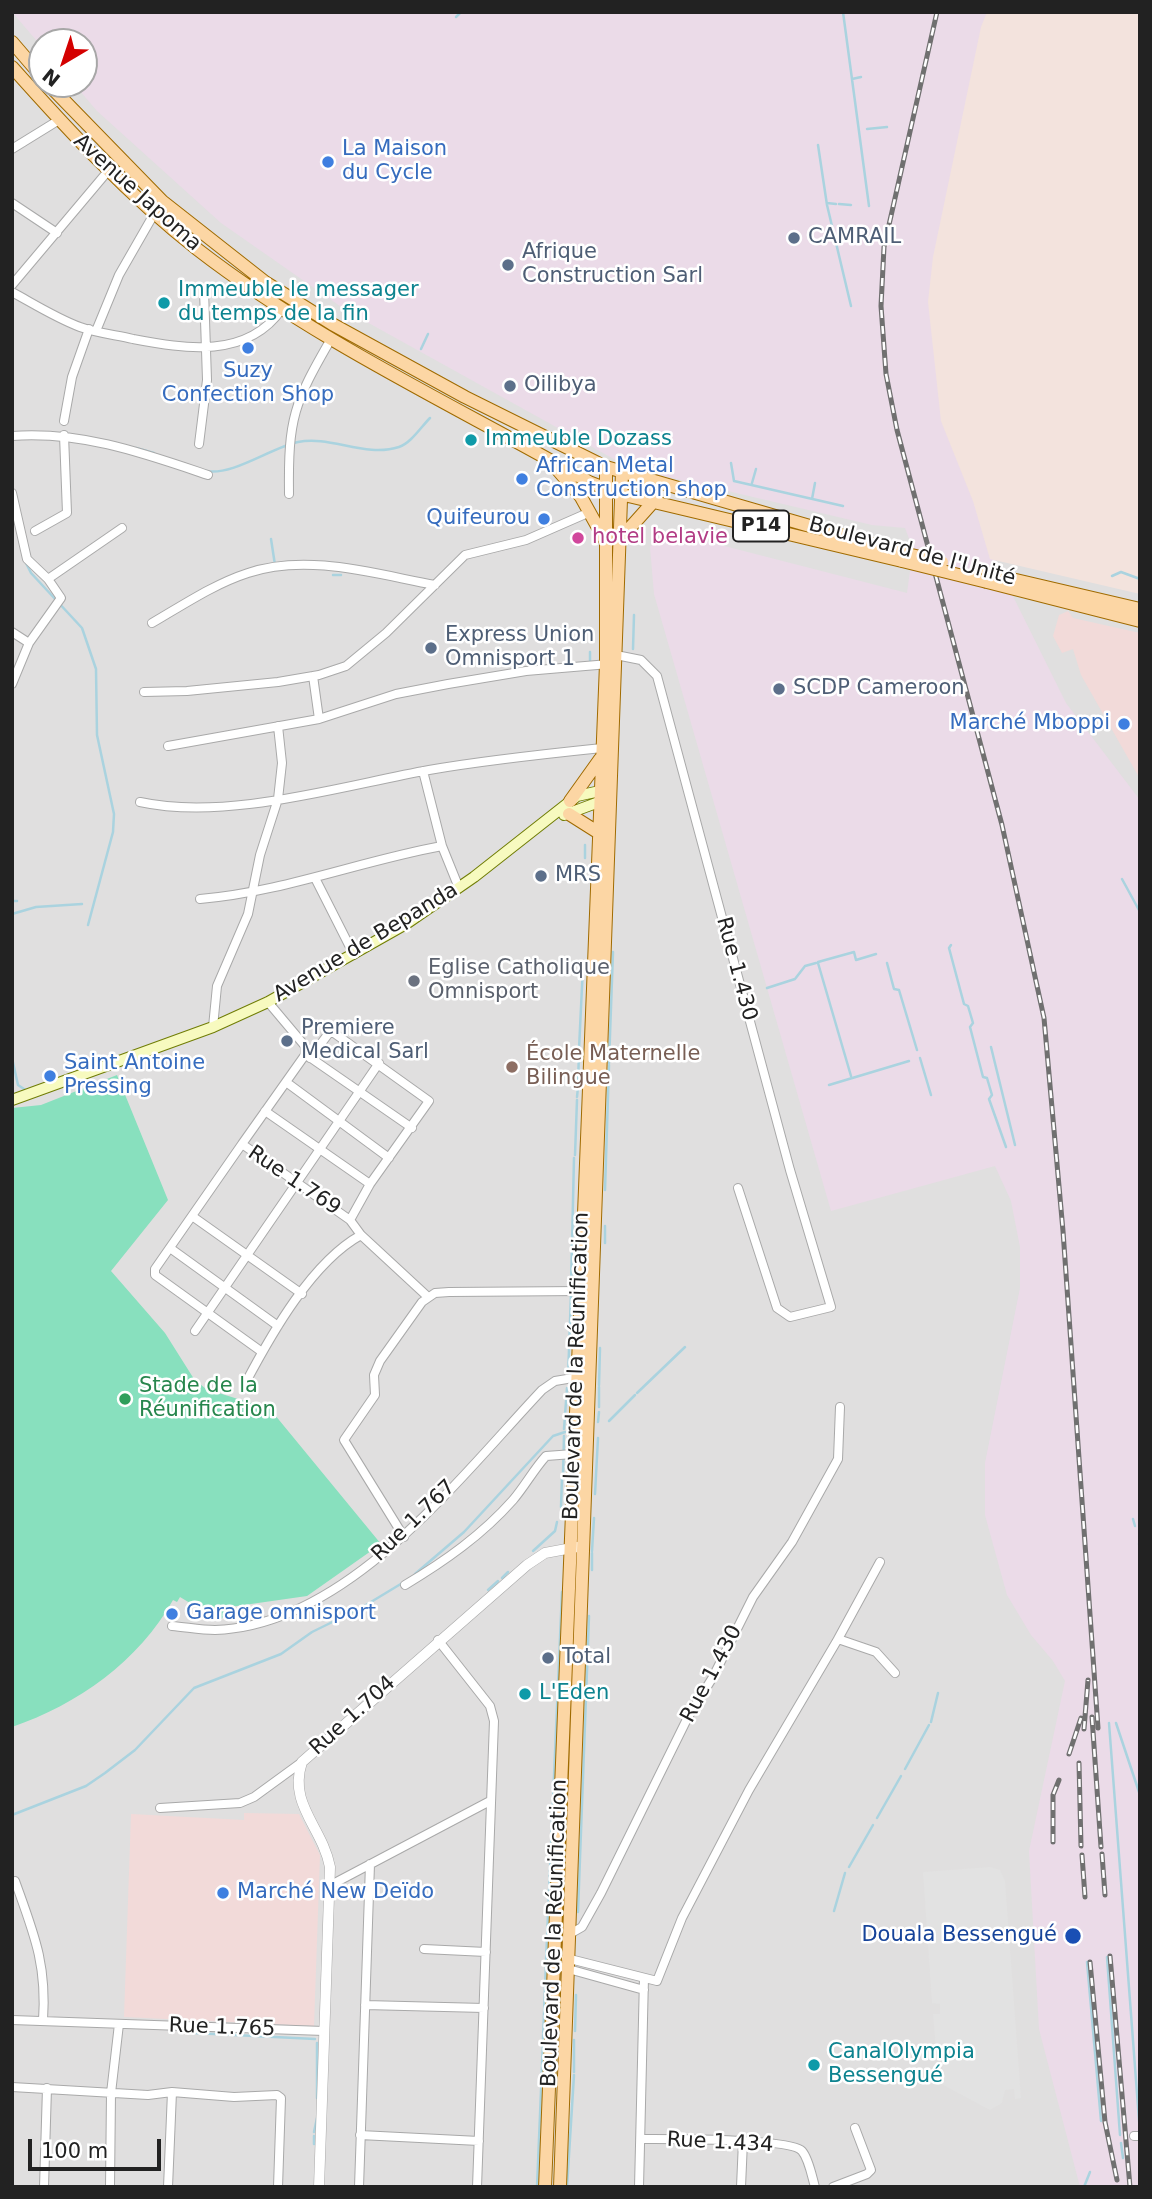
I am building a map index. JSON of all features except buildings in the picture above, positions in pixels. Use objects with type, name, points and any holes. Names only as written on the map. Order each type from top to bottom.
[{"type":"main road","points":[[12,42],[28,61]]},
{"type":"main road","name":"Avenue Japoma","points":[[12,67],[108,172],[154,214],[282,309],[331,339],[462,403],[606,467]]},
{"type":"main road","name":"Avenue Japoma","points":[[60,98],[162,201],[265,282],[545,455],[605,489]]},
{"type":"main road","points":[[56,117],[64,103]]},
{"type":"main road","points":[[545,455],[590,512],[607,546]]},
{"type":"main road","name":"Boulevard de l'Unité","points":[[606,467],[903,557]]},
{"type":"main road","name":"Boulevard de la Réunification","points":[[545,2187],[561,1962],[575,1377],[586,1291],[599,833],[606,794],[602,752],[612,661],[606,467]]},
{"type":"main road","points":[[560,2187],[561,1962],[568,1936],[584,1548],[589,1377],[586,1291],[622,472]]},
{"type":"main road","name":"Boulevard de l'Unité","points":[[605,489],[903,557],[1140,621]]},
{"type":"main road","points":[[620,539],[654,501]]},
{"type":"main road","name":"Boulevard de l'Unité","points":[[987,578],[1140,609]]},
{"type":"main road","points":[[599,833],[569,808],[602,752]]},
{"type":"main road","name":"Avenue de Bepanda","points":[[12,1100],[213,1027],[268,1002],[354,955],[459,888],[548,820],[569,808],[584,793],[606,794]]},
{"type":"street","points":[[12,149],[56,117]]},
{"type":"street","points":[[12,285],[108,172]]},
{"type":"street","points":[[12,203],[57,233]]},
{"type":"street","points":[[64,421],[72,377],[119,275],[154,214]]},
{"type":"street","points":[[199,444],[207,380],[204,290]]},
{"type":"street","points":[[12,292],[56,317],[93,330],[206,349],[240,342],[260,332],[282,309]]},
{"type":"street","points":[[289,494],[293,414],[304,385],[331,339]]},
{"type":"street","points":[[12,436],[64,435],[126,448],[208,475]]},
{"type":"street","points":[[35,531],[67,513],[64,435]]},
{"type":"street","points":[[12,493],[27,559],[48,579],[61,598],[29,643],[12,684]]},
{"type":"street","points":[[144,692],[187,691],[332,672],[354,661],[458,560],[472,552],[504,548],[526,540],[590,512]]},
{"type":"street","points":[[48,579],[122,528]]},
{"type":"street","points":[[152,623],[225,582],[276,566],[320,566],[435,585]]},
{"type":"street","points":[[12,632],[29,643]]},
{"type":"street","name":"Rue 1.430","points":[[612,661],[641,660],[657,676],[790,1170],[831,1307],[790,1317],[777,1308],[738,1188]]},
{"type":"street","points":[[168,746],[319,719],[409,691],[526,671],[612,661]]},
{"type":"street","points":[[313,676],[319,719]]},
{"type":"street","points":[[213,1027],[217,986],[244,924],[278,799],[282,763],[278,726]]},
{"type":"street","points":[[140,802],[195,808],[278,799],[507,757],[602,752]]},
{"type":"street","points":[[423,771],[442,846],[459,888]]},
{"type":"street","points":[[200,899],[252,894],[315,878],[348,866],[442,846]]},
{"type":"street","points":[[315,878],[354,955]]},
{"type":"street","points":[[268,1002],[305,1045],[308,1056],[412,1128]]},
{"type":"street","points":[[242,1144],[286,1082],[331,1032],[379,1063],[428,1098],[428,1105],[370,1184],[350,1220]]},
{"type":"street","points":[[195,1331],[379,1063]]},
{"type":"street","points":[[286,1082],[389,1158]]},
{"type":"street","points":[[265,1111],[370,1184]]},
{"type":"street","name":"Rue 1.769","points":[[208,1313],[155,1275],[155,1269],[242,1144],[350,1220],[361,1235],[428,1297]]},
{"type":"street","points":[[192,1216],[302,1294]]},
{"type":"street","points":[[246,1382],[278,1326],[333,1254],[361,1235]]},
{"type":"street","points":[[170,1248],[278,1326]]},
{"type":"street","points":[[404,1537],[344,1440],[375,1395],[374,1375],[380,1361],[428,1297],[449,1292],[586,1291]]},
{"type":"street","points":[[208,1313],[262,1352]]},
{"type":"street","name":"Rue 1.767","points":[[172,1626],[216,1630],[266,1619],[303,1606],[354,1576],[404,1537],[542,1390],[555,1381],[589,1377]]},
{"type":"street","name":"Rue 1.430","points":[[568,1936],[582,1927],[688,1717],[713,1677],[753,1597],[792,1542],[838,1459],[840,1407]]},
{"type":"street","points":[[405,1585],[461,1549],[480,1533],[514,1499],[546,1456],[573,1454]]},
{"type":"street","name":"Rue 1.704","points":[[319,2187],[329,1886],[327,1851],[299,1800],[297,1780],[302,1762],[438,1640],[536,1558],[570,1547],[584,1548]]},
{"type":"street","points":[[561,1962],[657,1981],[682,1918],[749,1790],[880,1562]]},
{"type":"street","points":[[838,1639],[876,1652],[895,1673]]},
{"type":"street","points":[[438,1640],[493,1714],[477,2187]]},
{"type":"street","points":[[160,1808],[240,1803],[254,1797],[302,1762]]},
{"type":"street","points":[[329,1886],[490,1801]]},
{"type":"street","points":[[359,2187],[370,1864]]},
{"type":"street","points":[[15,1881],[41,1952],[44,1972],[43,2021]]},
{"type":"street","points":[[424,1949],[486,1952]]},
{"type":"street","points":[[561,1962],[644,1990]]},
{"type":"street","points":[[639,2187],[644,1978]]},
{"type":"street","points":[[365,2005],[484,2008]]},
{"type":"street","name":"Rue 1.765","points":[[12,2020],[324,2031]]},
{"type":"street","points":[[110,2187],[111,2092],[119,2024]]},
{"type":"street","points":[[12,2087],[148,2095],[172,2092],[234,2096],[275,2094],[281,2098],[278,2187]]},
{"type":"street","points":[[44,2187],[47,2088]]},
{"type":"street","points":[[167,2187],[172,2092]]},
{"type":"street","points":[[833,2187],[867,2175],[871,2170],[855,2128]]},
{"type":"street","points":[[360,2135],[480,2141]]},
{"type":"street","name":"Rue 1.434","points":[[642,2138],[743,2141],[801,2150],[815,2187]]},
{"type":"street","points":[[741,2187],[743,2141]]},
{"type":"shaded area","points":[[12,12],[1140,12],[1140,2187],[12,2187]]},
{"type":"shaded area","points":[[12,12],[998,12],[950,427],[998,566],[1066,703],[1140,800],[1140,2187],[1080,2187],[1039,2029],[1029,1851],[1065,1681],[1053,1661],[1031,1635],[1007,1595],[985,1515],[985,1463],[1020,1288],[1020,1247],[1011,1201],[995,1166],[831,1211],[654,594],[650,547],[666,531],[907,593],[913,549],[905,528],[872,525],[630,468],[347,311],[221,223],[97,111],[86,98],[98,98],[98,28],[28,28],[28,31]]},
{"type":"shaded area","points":[[987,12],[1140,12],[1140,594],[990,559],[973,501],[941,421],[928,302],[933,257],[981,27]]},
{"type":"shaded area","name":"Marché Mboppi","points":[[1068,611],[1073,618],[1140,633],[1140,779],[1081,675],[1073,649],[1062,653],[1053,636],[1059,615]]},
{"type":"shaded area","name":"Marché New Deïdo","points":[[244,1813],[299,1814],[320,1855],[314,2026],[124,2017],[131,1814],[244,1820]]},
{"type":"shaded area","points":[[990,1867],[1000,1870],[1005,1881],[1021,2098],[1015,2099],[1014,2089],[1005,2090],[1002,2103],[990,2110],[932,2079],[931,2069],[942,2070],[944,2061],[937,2061],[933,2014],[940,2014],[940,2004],[932,2003],[923,1872]]},
{"type":"green space","name":"Stade de la Réunification","points":[[117,1075],[168,1200],[111,1271],[165,1333],[194,1379],[206,1389],[270,1409],[381,1544],[307,1596],[230,1607],[220,1621],[180,1597],[177,1602],[173,1600],[143,1642],[104,1678],[60,1706],[12,1727],[12,1108],[41,1105]]},
{"type":"waterway","points":[[456,17],[461,12]]},
{"type":"waterway","points":[[843,12],[869,206]]},
{"type":"waterway","points":[[852,79],[861,77]]},
{"type":"waterway","points":[[867,129],[887,127]]},
{"type":"waterway","points":[[818,145],[827,205],[851,306]]},
{"type":"waterway","points":[[827,203],[836,204]]},
{"type":"waterway","points":[[839,204],[851,205]]},
{"type":"waterway","points":[[421,349],[428,334]]},
{"type":"waterway","points":[[206,471],[240,466],[298,442],[322,441],[373,450],[399,447],[412,438],[430,418]]},
{"type":"waterway","points":[[136,448],[154,453]]},
{"type":"waterway","points":[[731,463],[734,481],[843,506]]},
{"type":"waterway","points":[[752,483],[756,469]]},
{"type":"waterway","points":[[812,499],[815,483]]},
{"type":"waterway","points":[[271,539],[275,565]]},
{"type":"waterway","points":[[26,563],[31,573],[82,628],[96,669],[97,735],[114,814],[113,832],[88,925]]},
{"type":"waterway","points":[[1112,576],[1121,572],[1140,579]]},
{"type":"waterway","points":[[333,575],[341,575]]},
{"type":"waterway","points":[[633,649],[634,615]]},
{"type":"waterway","points":[[590,652],[590,660]]},
{"type":"waterway","points":[[585,845],[585,858]]},
{"type":"waterway","points":[[1122,879],[1140,912]]},
{"type":"waterway","points":[[12,901],[17,901]]},
{"type":"waterway","points":[[12,914],[36,907],[82,904]]},
{"type":"waterway","points":[[951,945],[949,948],[964,1004],[968,1006],[973,1023],[970,1027],[983,1077],[987,1078],[992,1095],[989,1099],[1006,1147]]},
{"type":"waterway","points":[[609,1063],[613,952]]},
{"type":"waterway","points":[[818,962],[854,952],[856,960],[876,954]]},
{"type":"waterway","points":[[767,988],[795,979],[805,966],[816,963]]},
{"type":"waterway","points":[[818,963],[851,1076]]},
{"type":"waterway","points":[[887,963],[894,989],[899,990],[917,1050]]},
{"type":"waterway","points":[[579,1049],[583,966]]},
{"type":"waterway","points":[[991,1047],[1015,1145]]},
{"type":"waterway","points":[[578,1083],[579,1052]]},
{"type":"waterway","points":[[12,1058],[18,1085],[27,1091]]},
{"type":"waterway","points":[[920,1058],[931,1095]]},
{"type":"waterway","points":[[829,1085],[909,1061]]},
{"type":"waterway","points":[[605,1190],[609,1065]]},
{"type":"waterway","points":[[577,1097],[578,1087]]},
{"type":"waterway","points":[[575,1155],[577,1100]]},
{"type":"waterway","points":[[571,1287],[574,1158]]},
{"type":"waterway","points":[[605,1226],[605,1243]]},
{"type":"waterway","points":[[568,1378],[571,1294]]},
{"type":"waterway","points":[[637,1393],[685,1347]]},
{"type":"waterway","points":[[599,1385],[600,1348]]},
{"type":"waterway","points":[[599,1387],[599,1407]]},
{"type":"waterway","points":[[564,1429],[567,1388]]},
{"type":"waterway","points":[[609,1421],[635,1395]]},
{"type":"waterway","points":[[598,1422],[599,1412]]},
{"type":"waterway","points":[[415,1574],[464,1532],[553,1436],[565,1432]]},
{"type":"waterway","points":[[563,1475],[564,1436]]},
{"type":"waterway","points":[[595,1494],[598,1438]]},
{"type":"waterway","points":[[561,1507],[562,1478]]},
{"type":"waterway","points":[[592,1551],[594,1518]]},
{"type":"waterway","points":[[1133,1519],[1135,1526]]},
{"type":"waterway","points":[[533,1551],[555,1531],[557,1522]]},
{"type":"waterway","points":[[592,1553],[592,1570]]},
{"type":"waterway","points":[[502,1578],[508,1572]]},
{"type":"waterway","points":[[488,1590],[498,1581]]},
{"type":"waterway","points":[[12,1815],[86,1786],[105,1773],[135,1750],[194,1688],[281,1654],[312,1632],[361,1608],[404,1582]]},
{"type":"waterway","points":[[546,1961],[562,1592]]},
{"type":"waterway","points":[[578,1912],[589,1616]]},
{"type":"waterway","points":[[931,1722],[938,1693]]},
{"type":"waterway","points":[[1109,1723],[1140,2133]]},
{"type":"waterway","points":[[1116,1723],[1140,1795]]},
{"type":"waterway","points":[[905,1769],[929,1725]]},
{"type":"waterway","points":[[877,1818],[901,1776]]},
{"type":"waterway","points":[[849,1867],[873,1825]]},
{"type":"waterway","points":[[834,1911],[845,1873]]},
{"type":"waterway","points":[[1107,1957],[1120,2135]]},
{"type":"waterway","points":[[1087,1962],[1101,2121]]},
{"type":"waterway","points":[[543,2039],[546,1963]]},
{"type":"waterway","points":[[575,2031],[576,1995]]},
{"type":"waterway","points":[[194,2033],[315,2039]]},
{"type":"waterway","points":[[574,2040],[574,2072]]},
{"type":"waterway","points":[[317,2043],[317,2098]]},
{"type":"waterway","points":[[537,2187],[543,2043]]},
{"type":"waterway","points":[[567,2187],[574,2075]]},
{"type":"waterway","points":[[314,2132],[317,2118]]},
{"type":"waterway","points":[[314,2136],[314,2144]]},
{"type":"waterway","points":[[1121,2143],[1123,2158]]},
{"type":"waterway","points":[[1084,2187],[1090,2172]]},
{"type":"railway","points":[[937,12],[884,247],[881,306],[886,374],[897,430],[1002,825],[1044,1018],[1063,1231],[1098,1728]]},
{"type":"railway","points":[[1084,1729],[1088,1680]]},
{"type":"railway","points":[[1092,1717],[1101,1847]]},
{"type":"railway","points":[[1069,1754],[1081,1718]]},
{"type":"railway","points":[[1079,1763],[1081,1846]]},
{"type":"railway","points":[[1053,1842],[1053,1795],[1059,1780]]},
{"type":"railway","points":[[1102,1854],[1105,1895]]},
{"type":"railway","points":[[1082,1855],[1085,1897]]},
{"type":"railway","points":[[1110,1956],[1130,2187]]},
{"type":"railway","points":[[1090,1962],[1105,2122],[1117,2180]]},
{"type":"place","name":"La Maison du Cycle","points":[[328,162]]},
{"type":"place","name":"CAMRAIL","points":[[794,238]]},
{"type":"place","name":"Afrique Construction Sarl","points":[[508,265]]},
{"type":"place","name":"Immeuble le messager du temps de la fin","points":[[164,303]]},
{"type":"place","name":"Suzy Confection Shop","points":[[248,348]]},
{"type":"place","name":"Oilibya","points":[[510,386]]},
{"type":"place","name":"Immeuble Dozass","points":[[471,440]]},
{"type":"place","name":"African Metal Construction shop","points":[[522,479]]},
{"type":"place","name":"Quifeurou","points":[[544,519]]},
{"type":"place","name":"hotel belavie","points":[[578,538]]},
{"type":"place","name":"Express Union Omnisport 1","points":[[431,648]]},
{"type":"place","name":"SCDP Cameroon","points":[[779,689]]},
{"type":"place","name":"Marché Mboppi","points":[[1124,724]]},
{"type":"place","name":"MRS","points":[[541,876]]},
{"type":"place","name":"Eglise Catholique Omnisport","points":[[414,981]]},
{"type":"place","name":"Premiere Medical Sarl","points":[[287,1041]]},
{"type":"place","name":"École Maternelle Bilingue","points":[[512,1067]]},
{"type":"place","name":"Saint Antoine Pressing","points":[[50,1076]]},
{"type":"place","name":"Stade de la Réunification","points":[[125,1399]]},
{"type":"place","name":"Garage omnisport","points":[[172,1614]]},
{"type":"place","name":"Total","points":[[548,1658]]},
{"type":"place","name":"L'Eden","points":[[525,1694]]},
{"type":"place","name":"Marché New Deïdo","points":[[223,1893]]},
{"type":"place","name":"Douala Bessengué","points":[[1073,1936]]},
{"type":"place","name":"CanalOlympia Bessengué","points":[[814,2065]]}]
